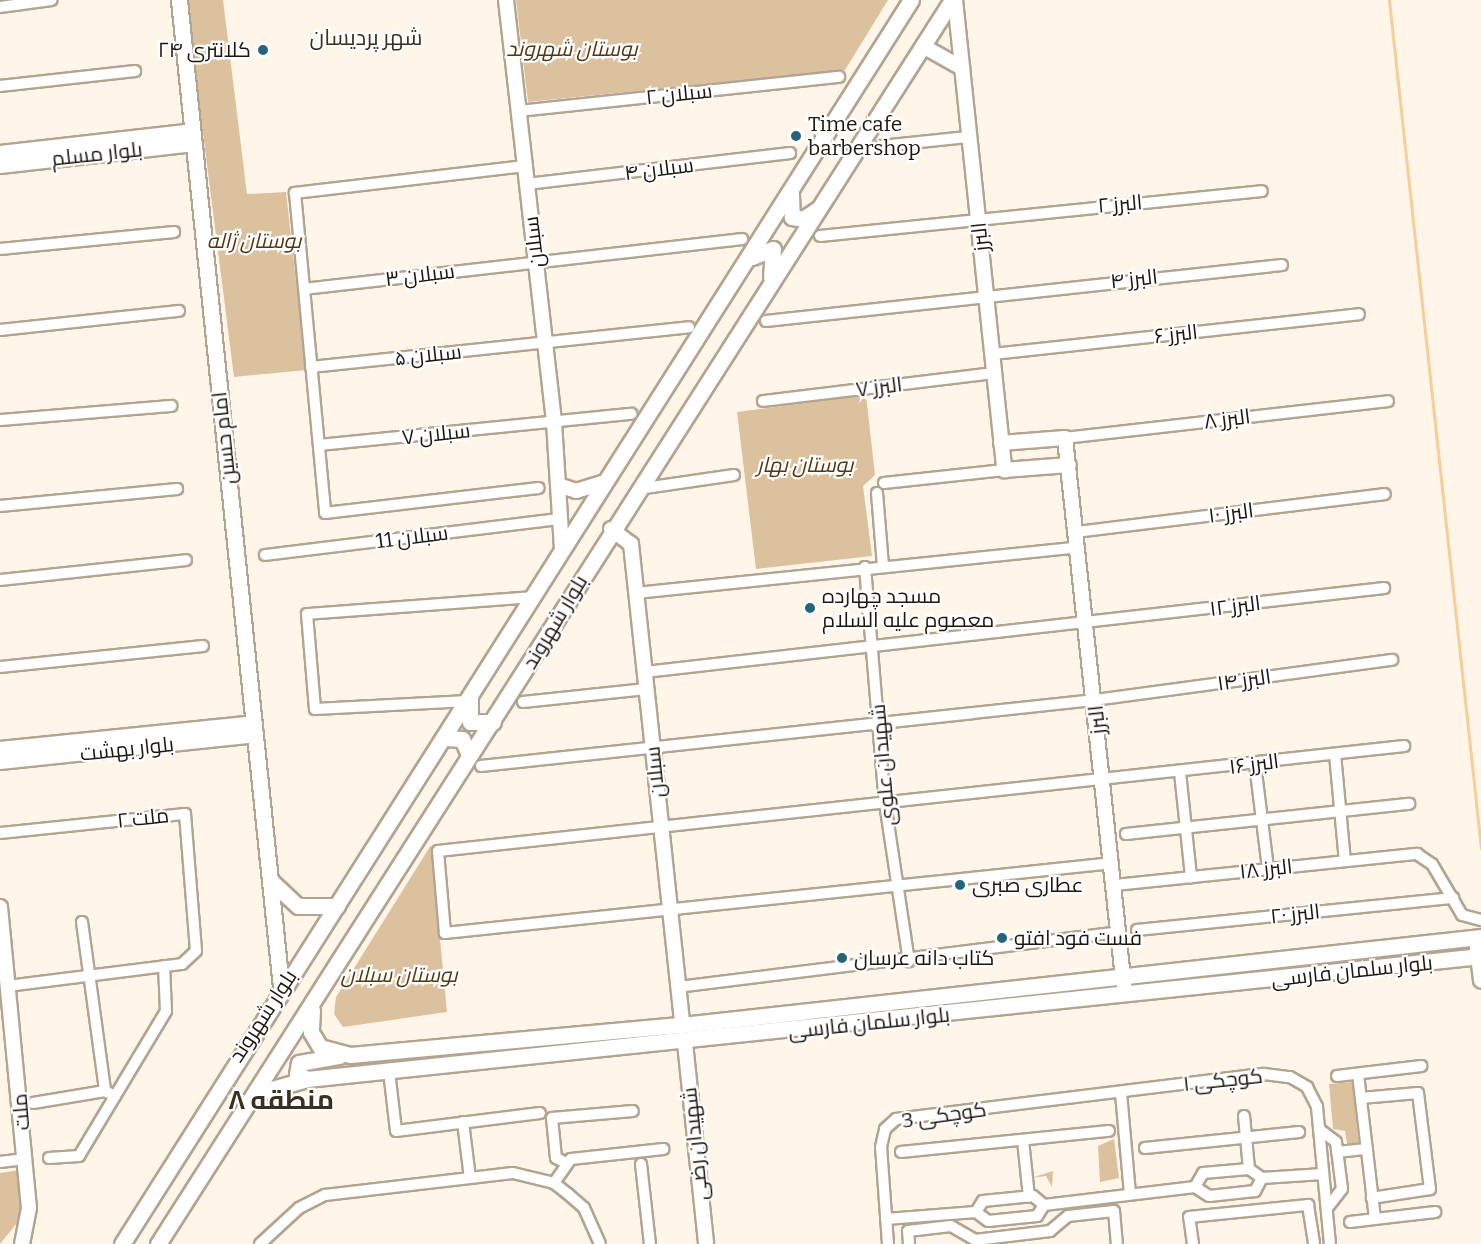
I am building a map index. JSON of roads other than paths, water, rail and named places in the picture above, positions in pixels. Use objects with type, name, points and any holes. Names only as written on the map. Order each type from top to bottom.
[{"type":"main road","name":"امام حسین","points":[[179,0],[282,987]]},
{"type":"main road","name":"بلوار شهروند","points":[[122,1244],[282,987],[445,738],[603,483],[911,0]]},
{"type":"main road","name":"بلوار شهروند","points":[[158,1244],[475,760],[493,722],[611,530],[954,0]]},
{"type":"main road","name":"بلوار مسلم","points":[[0,153],[193,137]]},
{"type":"main road","name":"بلوار مسلم","points":[[0,165],[193,137]]},
{"type":"main road","points":[[794,186],[788,204],[792,217],[803,219],[823,204]]},
{"type":"main road","points":[[742,268],[760,250],[773,249],[775,262],[764,294]]},
{"type":"main road","points":[[469,699],[466,712],[470,722],[479,726],[493,722]]},
{"type":"main road","points":[[445,738],[462,739],[475,760]]},
{"type":"main road","points":[[270,876],[280,895],[298,906],[337,906]]},
{"type":"main road","points":[[1478,938],[1481,980]]},
{"type":"main road","name":"بلوار سلمان فارسی","points":[[307,1079],[297,1074],[299,1063],[339,1056],[682,1025],[1123,974],[1478,938]]},
{"type":"main road","points":[[1426,944],[1429,963]]},
{"type":"main road","name":"بلوار سلمان فارسی","points":[[258,1093],[307,1079],[685,1043],[1480,956]]},
{"type":"main road","points":[[312,1008],[311,1032],[320,1047],[339,1056]]},
{"type":"street","points":[[0,7],[52,0]]},
{"type":"street","name":"سبلان","points":[[506,0],[554,422],[562,548]]},
{"type":"street","name":"البرز","points":[[954,0],[1004,470]]},
{"type":"street","points":[[923,46],[962,68]]},
{"type":"street","points":[[0,86],[135,71]]},
{"type":"street","name":"سبلان ۲","points":[[519,111],[839,77]]},
{"type":"street","points":[[881,146],[968,137]]},
{"type":"street","name":"سبلان ۴","points":[[527,184],[790,153]]},
{"type":"street","points":[[525,166],[296,193],[325,513],[539,488]]},
{"type":"street","name":"البرز ۲","points":[[820,236],[978,217],[1262,191]]},
{"type":"street","points":[[0,249],[174,232]]},
{"type":"street","name":"سبلان ۳","points":[[304,289],[742,239]]},
{"type":"street","name":"البرز ۴","points":[[766,321],[986,293],[1282,264]]},
{"type":"street","points":[[0,330],[179,311]]},
{"type":"street","name":"البرز ۶","points":[[993,354],[1359,314]]},
{"type":"street","name":"سبلان ۵","points":[[312,367],[688,327]]},
{"type":"street","name":"البرز ۷","points":[[763,401],[995,373]]},
{"type":"street","name":"البرز ۸","points":[[1065,438],[1388,400]]},
{"type":"street","points":[[0,420],[171,406]]},
{"type":"street","name":"سبلان ۷","points":[[319,445],[631,414]]},
{"type":"street","points":[[1001,443],[1065,438]]},
{"type":"street","name":"البرز","points":[[1065,438],[1113,863],[1125,995]]},
{"type":"street","points":[[884,483],[1069,465]]},
{"type":"street","points":[[638,489],[734,475]]},
{"type":"street","points":[[558,485],[576,491],[603,483]]},
{"type":"street","points":[[0,506],[177,489]]},
{"type":"street","points":[[877,493],[883,566]]},
{"type":"street","name":"البرز ۱۰","points":[[1076,532],[1385,494]]},
{"type":"street","name":"سبلان 11","points":[[264,555],[560,519]]},
{"type":"street","name":"سبلان","points":[[611,530],[631,544],[682,1025]]},
{"type":"street","points":[[636,593],[865,567],[1078,547]]},
{"type":"street","points":[[0,580],[186,560]]},
{"type":"street","name":"شهیدان علوی","points":[[865,567],[885,802],[895,886],[909,961]]},
{"type":"street","name":"البرز ۱۲","points":[[645,672],[871,645],[1086,624],[1384,588]]},
{"type":"street","points":[[469,699],[318,710],[307,619],[311,613],[532,597]]},
{"type":"street","points":[[0,668],[204,646]]},
{"type":"street","name":"البرز ۱۴","points":[[475,760],[652,746],[879,720],[1095,700],[1392,660]]},
{"type":"street","points":[[523,702],[646,688]]},
{"type":"street","name":"بلوار بهشت","points":[[0,749],[254,729]]},
{"type":"street","name":"بلوار بهشت","points":[[0,762],[254,729]]},
{"type":"street","name":"البرز ۱۶","points":[[670,909],[445,933],[438,851],[885,802],[1104,782],[1404,746]]},
{"type":"street","points":[[1335,754],[1345,861]]},
{"type":"street","points":[[1255,764],[1268,869]]},
{"type":"street","points":[[1180,772],[1191,877]]},
{"type":"street","points":[[1126,834],[1409,804]]},
{"type":"street","name":"ملت ۲","points":[[0,833],[185,814],[196,951],[182,964],[164,966]]},
{"type":"street","name":"البرز ۱۸","points":[[1115,885],[1417,854],[1431,864],[1453,898]]},
{"type":"street","points":[[670,909],[1113,863]]},
{"type":"street","points":[[1453,898],[1462,915],[1481,920]]},
{"type":"street","name":"البرز ۲۰","points":[[1137,930],[1453,898]]},
{"type":"street","name":"ملت","points":[[0,913],[8,986],[5,1005],[25,1158],[29,1208],[22,1244]]},
{"type":"street","points":[[82,922],[105,1091]]},
{"type":"street","points":[[678,987],[909,961],[1120,932]]},
{"type":"street","points":[[8,986],[164,966],[166,1011],[79,1156],[49,1158]]},
{"type":"street","name":"شهیدان رضی","points":[[685,1043],[706,1244]]},
{"type":"street","points":[[1337,1076],[1421,1066]]},
{"type":"street","points":[[389,1071],[396,1131],[540,1113]]},
{"type":"street","name":"کوچکی ۱","points":[[1121,1093],[1264,1074],[1290,1077],[1307,1087],[1319,1129],[1330,1244]]},
{"type":"street","points":[[1358,1074],[1375,1219]]},
{"type":"street","points":[[33,1103],[105,1091],[115,1096]]},
{"type":"street","points":[[1121,1093],[1130,1194]]},
{"type":"street","name":"کوچکی 3","points":[[888,1244],[881,1147],[885,1129],[896,1119],[1121,1093]]},
{"type":"street","points":[[1361,1098],[1418,1093],[1430,1189],[1372,1198]]},
{"type":"street","points":[[633,1111],[552,1118],[556,1158],[566,1162],[663,1149]]},
{"type":"street","points":[[1244,1116],[1249,1168]]},
{"type":"street","points":[[463,1122],[470,1178]]},
{"type":"street","points":[[1319,1129],[1336,1142],[1342,1189],[1327,1208]]},
{"type":"street","points":[[901,1152],[1109,1131]]},
{"type":"street","points":[[1145,1148],[1299,1132]]},
{"type":"street","points":[[1023,1140],[1029,1197]]},
{"type":"street","points":[[1337,1152],[1367,1149]]},
{"type":"street","points":[[0,1161],[25,1158]]},
{"type":"street","points":[[554,1183],[566,1162]]},
{"type":"street","points":[[641,1164],[650,1244]]},
{"type":"street","points":[[1195,1187],[1203,1173],[1249,1168],[1262,1178],[1323,1174]]},
{"type":"street","points":[[260,1244],[299,1208],[325,1195],[513,1173],[554,1183],[584,1208],[600,1244]]},
{"type":"street","points":[[976,1212],[983,1201],[1029,1197],[1044,1205],[1195,1187],[1209,1196],[1255,1191],[1262,1178]]},
{"type":"street","points":[[1227,1194],[1230,1213]]},
{"type":"street","points":[[886,1219],[976,1212],[988,1221],[1037,1216],[1044,1205]]},
{"type":"street","points":[[1193,1244],[1189,1217],[1308,1205],[1314,1244]]},
{"type":"street","points":[[909,1244],[908,1231],[951,1226],[975,1240],[1050,1231],[1068,1216],[1114,1211],[1117,1244]]},
{"type":"street","points":[[1350,1222],[1435,1212]]},
{"type":"street","points":[[1008,1219],[1010,1236]]},
{"type":"waterway","points":[[1389,0],[1481,848]]},
{"type":"place","name":"کلانتری ۲۴","points":[[263,50]]},
{"type":"place","name":"Time cafe barbershop","points":[[796,136]]},
{"type":"place","name":"مسجد چهارده معصوم علیه السلام","points":[[810,608]]},
{"type":"place","name":"عطاری صبری","points":[[960,885]]},
{"type":"place","name":"فست فود افتو","points":[[1002,938]]},
{"type":"place","name":"کتاب دانه عرسان","points":[[842,958]]},
{"type":"district","name":"شهر پردیسان","points":[[366,38]]},
{"type":"district","name":"منطقه ۸","points":[[281,1101]]},
{"type":"park label","name":"بوستان شهروند","points":[[572,49]]},
{"type":"park label","name":"بوستان ژاله","points":[[254,241]]},
{"type":"park label","name":"بوستان بهار","points":[[805,465]]},
{"type":"park label","name":"بوستان سبلان","points":[[399,975]]}]
